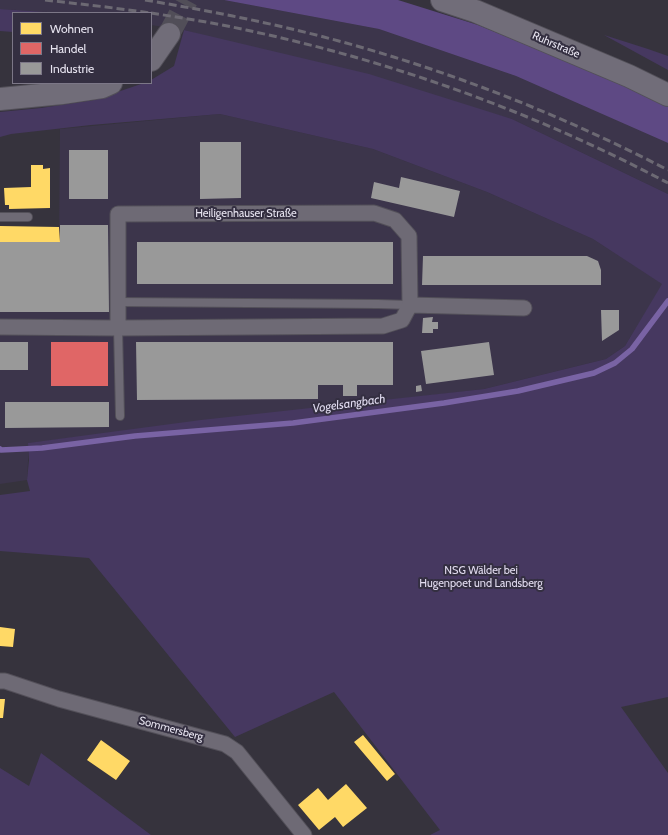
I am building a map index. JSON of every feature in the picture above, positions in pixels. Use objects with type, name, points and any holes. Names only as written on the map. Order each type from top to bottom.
[{"type":"main road","name":"Ruhrstraße","points":[[442,0],[480,5],[668,95]]},
{"type":"main road","points":[[152,59],[169,34]]},
{"type":"main road","points":[[0,99],[62,93],[102,87],[109,84]]},
{"type":"street","name":"Heiligenhauser Straße","points":[[118,328],[118,214],[374,213],[395,220],[409,236],[410,305]]},
{"type":"street","points":[[0,327],[118,328],[383,326],[402,320],[410,305],[524,308]]},
{"type":"street","name":"Sommersberg","points":[[0,681],[5,681],[59,699],[224,744],[237,752],[304,835]]},
{"type":"lane","points":[[0,217],[28,218]]},
{"type":"lane","points":[[118,302],[410,305]]},
{"type":"lane","points":[[118,328],[120,416]]},
{"type":"shaded area","points":[[0,0],[224,0],[379,29],[516,76],[668,143],[668,194],[512,119],[184,30],[152,25],[152,12],[46,12],[0,9]]},
{"type":"shaded area","points":[[224,0],[398,0],[478,25],[628,86],[668,105],[668,143],[516,76],[379,29]]},
{"type":"shaded area","points":[[220,114],[373,149],[487,192],[593,239],[663,284],[625,346],[606,359],[484,389],[29,443],[27,480],[0,484],[0,241],[59,241],[60,129]]},
{"type":"green space","points":[[0,9],[46,12],[12,12],[12,32],[0,31]]},
{"type":"green space","name":"NSG Wälder bei Hugenpoet und Landsberg","points":[[184,30],[369,74],[512,119],[668,194],[668,697],[621,707],[668,773],[668,835],[430,835],[440,830],[334,692],[235,737],[89,558],[0,551],[0,495],[30,491],[27,480],[29,460],[28,443],[201,420],[484,389],[606,359],[625,346],[662,284],[593,239],[487,192],[373,149],[220,114],[91,125],[11,134],[0,137],[0,112],[41,108],[94,100],[141,84],[152,84],[152,79],[174,66]]},
{"type":"green space","points":[[604,35],[668,56],[668,70]]},
{"type":"green space","points":[[41,753],[151,835],[0,835],[0,768],[29,786]]},
{"type":"building: Wohnen","points":[[31,165],[43,165],[43,169],[50,168],[50,208],[9,209],[9,205],[5,205],[4,188],[31,187]]},
{"type":"building: Wohnen","points":[[0,226],[59,227],[60,242],[0,242]]},
{"type":"building: Wohnen","points":[[0,627],[15,629],[13,647],[0,646]]},
{"type":"building: Wohnen","points":[[0,699],[5,699],[3,718],[0,718]]},
{"type":"building: Wohnen","points":[[363,735],[395,774],[387,781],[354,742]]},
{"type":"building: Wohnen","points":[[101,740],[130,761],[116,780],[87,760]]},
{"type":"building: Wohnen","points":[[346,784],[367,808],[343,827],[335,817],[319,830],[298,805],[318,788],[328,800]]},
{"type":"building: Handel","points":[[51,342],[108,342],[108,386],[51,386]]},
{"type":"building: Industrie","points":[[200,142],[241,142],[241,198],[200,199]]},
{"type":"building: Industrie","points":[[69,150],[108,150],[108,199],[69,199]]},
{"type":"building: Industrie","points":[[401,177],[460,191],[454,217],[371,198],[374,182],[399,188]]},
{"type":"building: Industrie","points":[[60,225],[108,225],[109,312],[0,312],[0,242],[60,242]]},
{"type":"building: Industrie","points":[[137,242],[393,242],[393,284],[137,284]]},
{"type":"building: Industrie","points":[[423,256],[587,256],[598,261],[601,270],[601,285],[422,285]]},
{"type":"building: Industrie","points":[[601,310],[619,310],[619,330],[602,341]]},
{"type":"building: Industrie","points":[[433,317],[432,322],[438,322],[438,329],[433,329],[433,333],[422,333],[423,318]]},
{"type":"building: Industrie","points":[[0,342],[28,342],[28,370],[0,370]]},
{"type":"building: Industrie","points":[[136,342],[393,342],[393,385],[357,385],[357,396],[343,396],[343,385],[318,385],[318,399],[137,400]]},
{"type":"building: Industrie","points":[[489,342],[494,375],[426,384],[421,351]]},
{"type":"building: Industrie","points":[[421,385],[422,391],[416,392],[416,386]]},
{"type":"building: Industrie","points":[[5,402],[109,402],[109,427],[5,428]]},
{"type":"waterway","name":"Vogelsangbach","points":[[0,449],[42,448],[135,436],[293,423],[444,403],[518,391],[594,373],[615,363],[632,349],[668,301]]},
{"type":"tunnel","points":[[169,34],[187,0]]},
{"type":"railway","points":[[45,0],[144,12]]},
{"type":"railway","points":[[145,0],[276,25],[365,48],[410,62],[498,93],[584,129],[668,170]]},
{"type":"railway","points":[[152,13],[223,25],[301,43],[355,57],[409,74],[515,112],[567,134],[668,183]]}]
